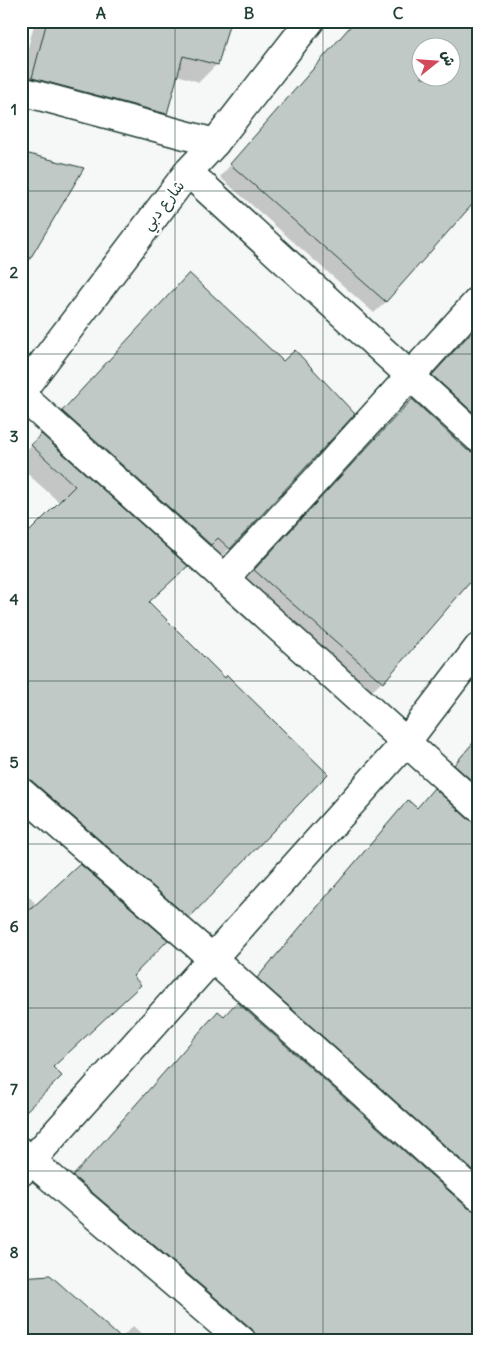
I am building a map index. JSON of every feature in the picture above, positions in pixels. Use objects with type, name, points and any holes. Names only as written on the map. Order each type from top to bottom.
[{"type":"street","name":"شارع دبي","points":[[21,393],[188,172],[215,143],[310,21]]},
{"type":"street","points":[[21,90],[215,143]]},
{"type":"street","points":[[188,172],[478,438]]},
{"type":"street","points":[[224,579],[478,301]]},
{"type":"street","points":[[21,393],[224,579],[478,807]]},
{"type":"street","points":[[242,1341],[25,1161],[212,958],[406,741],[478,648]]},
{"type":"street","points":[[21,792],[212,958],[478,1196]]},
{"type":"building","points":[[47,21],[230,21],[218,65],[183,56],[167,114],[32,78]]},
{"type":"building","points":[[355,21],[478,21],[478,198],[386,302],[230,164]]},
{"type":"building","points":[[21,152],[84,168],[21,274]]},
{"type":"building","points":[[189,273],[283,361],[295,350],[355,414],[230,549],[218,538],[211,545],[62,411]]},
{"type":"building","points":[[478,325],[478,417],[432,375]]},
{"type":"building","points":[[412,399],[467,450],[478,453],[478,573],[383,683],[254,570]]},
{"type":"building","points":[[41,434],[188,566],[149,602],[225,678],[227,675],[328,774],[189,918],[31,780],[21,777],[21,540],[75,486],[31,445]]},
{"type":"building","points":[[478,737],[478,786],[454,765]]},
{"type":"building","points":[[434,788],[468,819],[478,822],[478,1175],[257,978],[408,800],[417,808]]},
{"type":"building","points":[[80,864],[168,940],[133,976],[141,985],[53,1067],[62,1076],[21,1116],[21,918]]},
{"type":"building","points":[[237,1002],[468,1208],[478,1211],[478,1341],[257,1341],[252,1329],[73,1176],[218,1011],[224,1016]]},
{"type":"building","points":[[50,1275],[124,1341],[40,1341],[35,1336],[21,1336],[21,1277]]}]
